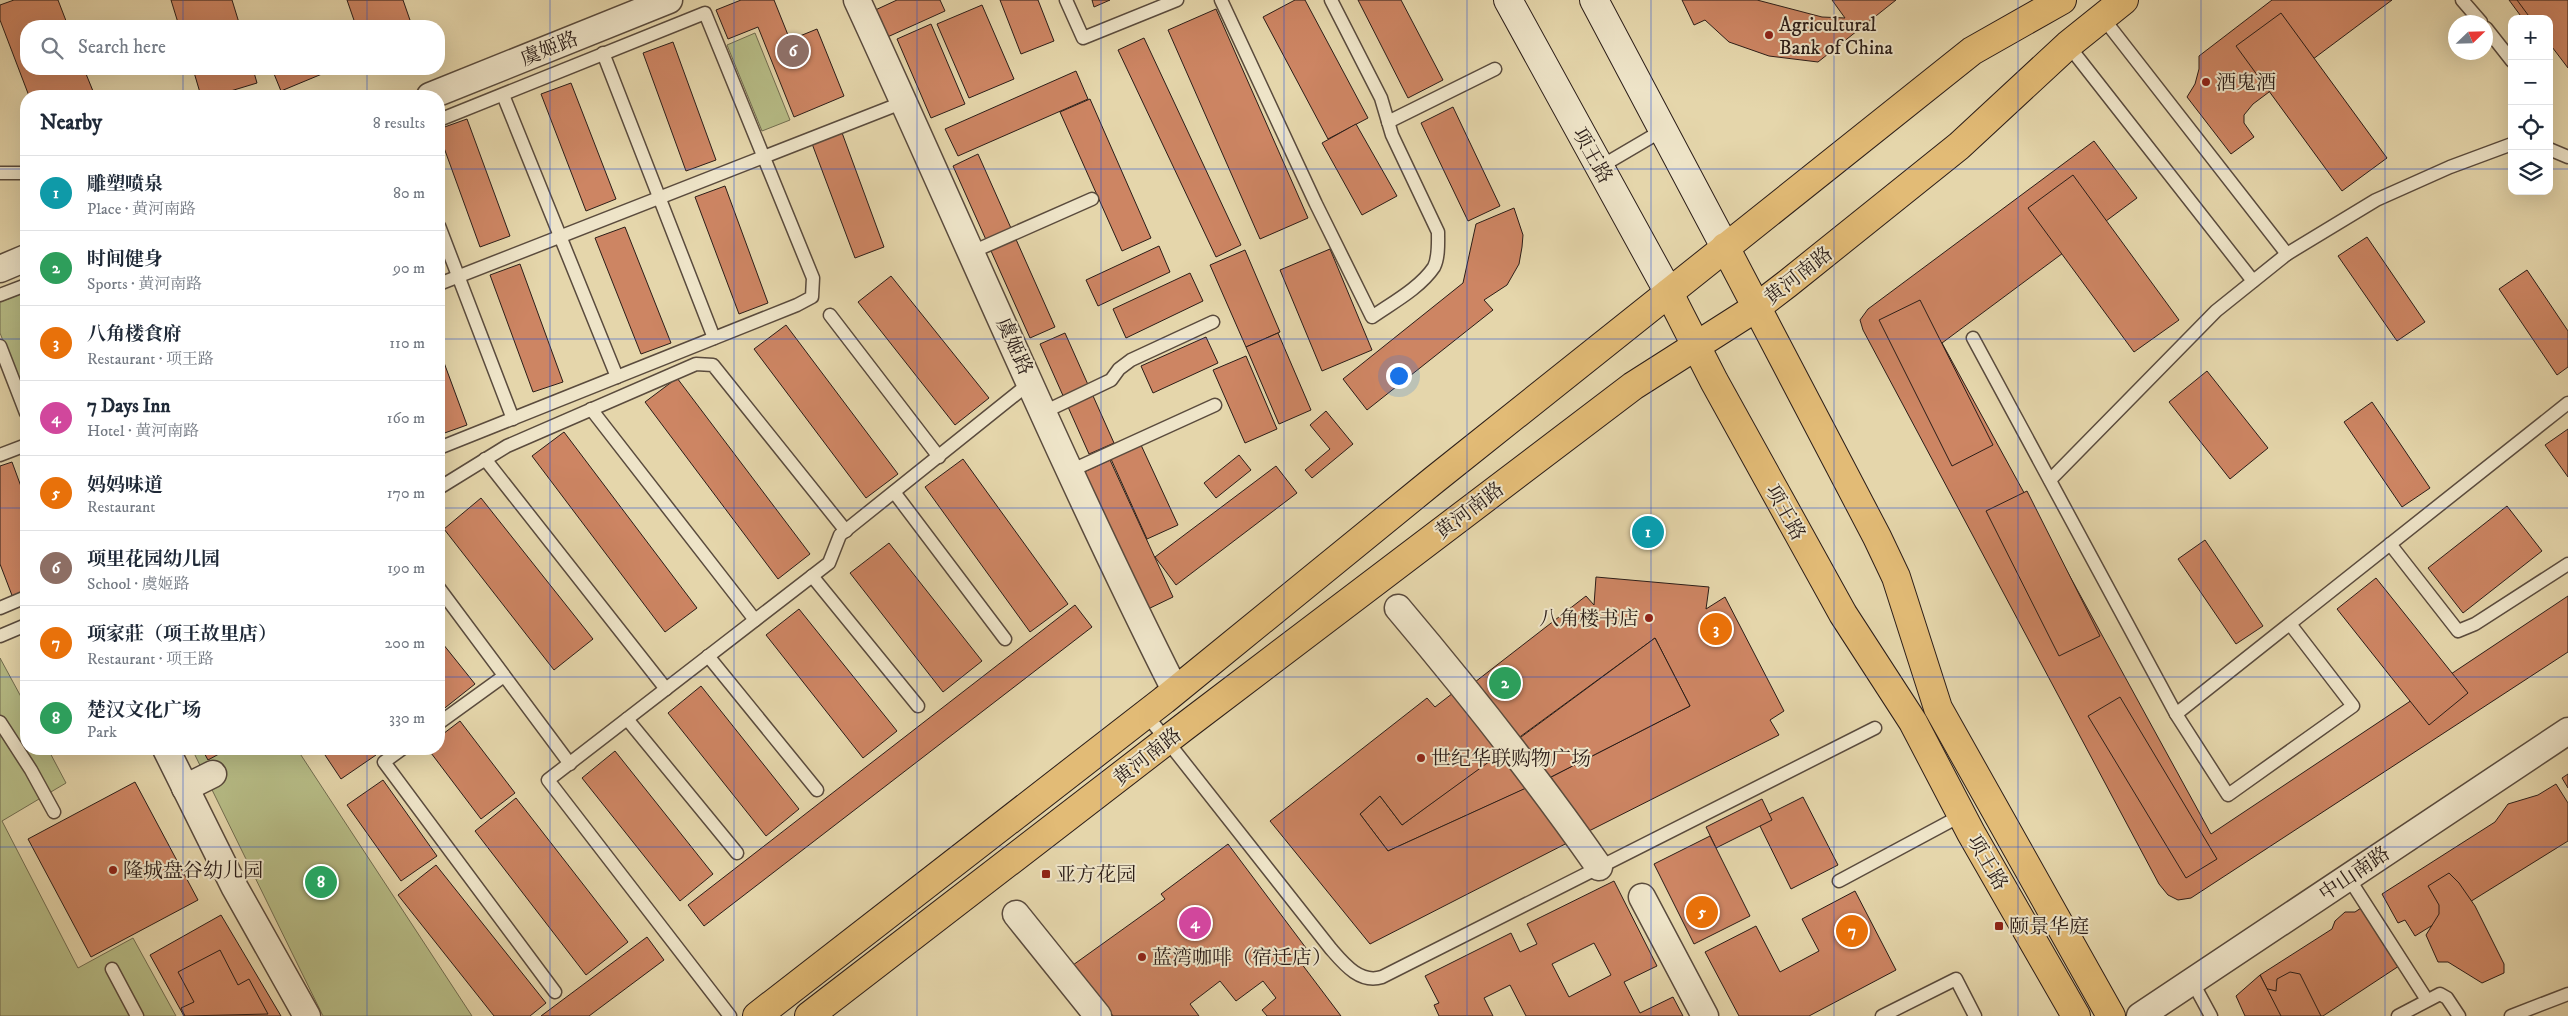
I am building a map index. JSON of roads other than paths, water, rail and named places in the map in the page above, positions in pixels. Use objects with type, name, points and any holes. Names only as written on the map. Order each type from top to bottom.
[{"type":"main road","name":"项王路","points":[[1508,0],[1843,614],[1913,722],[1962,815],[2076,1016]]},
{"type":"main road","name":"项王路","points":[[1594,0],[1877,537],[1896,577],[1938,708],[2111,1016]]},
{"type":"main road","name":"黄河南路","points":[[757,1016],[1145,714],[1434,480],[1972,51],[2062,0]]},
{"type":"main road","name":"黄河南路","points":[[809,1016],[1633,386],[1757,307],[1959,146],[2068,45],[2124,0]]},
{"type":"street","name":"虞姬路","points":[[445,90],[669,0]]},
{"type":"street","name":"虞姬路","points":[[858,0],[1070,471],[1144,630],[1175,690]]},
{"type":"street","points":[[0,269],[20,261]]},
{"type":"street","points":[[1398,608],[1464,686],[1540,783],[1599,867]]},
{"type":"street","name":"中山南路","points":[[2140,1016],[2568,731]]},
{"type":"street","points":[[169,755],[251,918],[306,1016]]},
{"type":"street","points":[[185,788],[213,774]]},
{"type":"street","points":[[1642,897],[1705,1016]]},
{"type":"street","points":[[1016,914],[1098,1016]]},
{"type":"lane","points":[[1066,0],[1083,38],[1170,2]]},
{"type":"lane","points":[[1221,0],[1316,204],[1372,317],[1414,287],[1434,266],[1438,248],[1438,232],[1392,135],[1381,98],[1331,0]]},
{"type":"lane","points":[[2462,0],[2475,15]]},
{"type":"lane","points":[[445,118],[705,13],[765,156],[813,278],[812,297],[445,446]]},
{"type":"lane","points":[[2103,18],[2287,254]]},
{"type":"lane","points":[[2493,37],[2511,60]]},
{"type":"lane","points":[[2068,45],[2254,281]]},
{"type":"lane","points":[[603,53],[714,338]]},
{"type":"lane","points":[[1388,122],[1495,69]]},
{"type":"lane","points":[[503,95],[617,377]]},
{"type":"lane","points":[[445,281],[904,102]]},
{"type":"lane","points":[[1600,167],[1663,130]]},
{"type":"lane","points":[[2050,480],[2216,311],[2287,254],[2376,200],[2450,167],[2508,145]]},
{"type":"lane","points":[[2552,150],[2568,157]]},
{"type":"lane","points":[[0,173],[20,173]]},
{"type":"lane","points":[[972,252],[1092,198]]},
{"type":"lane","points":[[445,242],[512,418]]},
{"type":"lane","points":[[0,295],[20,287]]},
{"type":"lane","points":[[830,316],[939,457]]},
{"type":"lane","points":[[1044,412],[1111,380],[1119,369],[1131,360],[1213,322]]},
{"type":"lane","points":[[1973,338],[2176,714],[2228,794],[2353,706],[2290,624]]},
{"type":"lane","points":[[0,346],[20,398]]},
{"type":"lane","points":[[445,484],[507,446],[696,364],[713,365],[846,531]]},
{"type":"lane","points":[[730,1016],[548,780],[829,563],[840,536],[1031,382]]},
{"type":"lane","points":[[2176,714],[2568,403]]},
{"type":"lane","points":[[1070,471],[1215,404]]},
{"type":"lane","points":[[591,409],[755,620]]},
{"type":"lane","points":[[0,455],[20,447]]},
{"type":"lane","points":[[485,459],[666,689]]},
{"type":"lane","points":[[894,492],[1005,639]]},
{"type":"lane","points":[[2390,544],[2458,631],[2475,624],[2568,564]]},
{"type":"lane","points":[[812,576],[918,706]]},
{"type":"lane","points":[[445,596],[570,764]]},
{"type":"lane","points":[[0,608],[20,600]]},
{"type":"lane","points":[[0,636],[20,628]]},
{"type":"lane","points":[[708,656],[817,790]]},
{"type":"lane","points":[[445,719],[504,676]]},
{"type":"lane","points":[[1145,714],[1331,949],[1351,971],[1368,978],[1382,977],[1874,728]]},
{"type":"lane","points":[[627,719],[737,853]]},
{"type":"lane","points":[[0,722],[20,753]]},
{"type":"lane","points":[[21,755],[54,812]]},
{"type":"lane","points":[[394,755],[384,762],[555,992]]},
{"type":"lane","points":[[1839,881],[1962,815]]},
{"type":"lane","points":[[2348,877],[2427,1000]]},
{"type":"lane","points":[[112,968],[137,1016]]},
{"type":"lane","points":[[1882,1016],[1956,978],[1975,1016]]},
{"type":"lane","points":[[2192,981],[2211,1016]]},
{"type":"lane","points":[[2398,1016],[2440,994],[2447,998],[2459,1016]]},
{"type":"lane","points":[[2511,1016],[2568,994]]},
{"type":"place","name":"Agricultural Bank of China","points":[[1769,35]]},
{"type":"place","name":"项里花园幼儿园","points":[[793,51]]},
{"type":"place","name":"酒鬼酒","points":[[2206,82]]},
{"type":"place","name":"雕塑喷泉","points":[[1648,532]]},
{"type":"place","name":"八角楼书店","points":[[1649,618]]},
{"type":"place","name":"八角楼食府","points":[[1716,629]]},
{"type":"place","name":"时间健身","points":[[1505,683]]},
{"type":"place","name":"世纪华联购物广场","points":[[1421,758]]},
{"type":"place","name":"隆城盘谷幼儿园","points":[[113,870]]},
{"type":"place","name":"亚方花园","points":[[1046,874]]},
{"type":"place","name":"楚汉文化广场","points":[[321,882]]},
{"type":"place","name":"妈妈味道","points":[[1702,912]]},
{"type":"place","name":"7 Days Inn","points":[[1195,923]]},
{"type":"place","name":"颐景华庭","points":[[1999,926]]},
{"type":"place","name":"项家莊（项王故里店）","points":[[1852,931]]},
{"type":"place","name":"蓝湾咖啡（宿迁店）","points":[[1142,957]]}]
